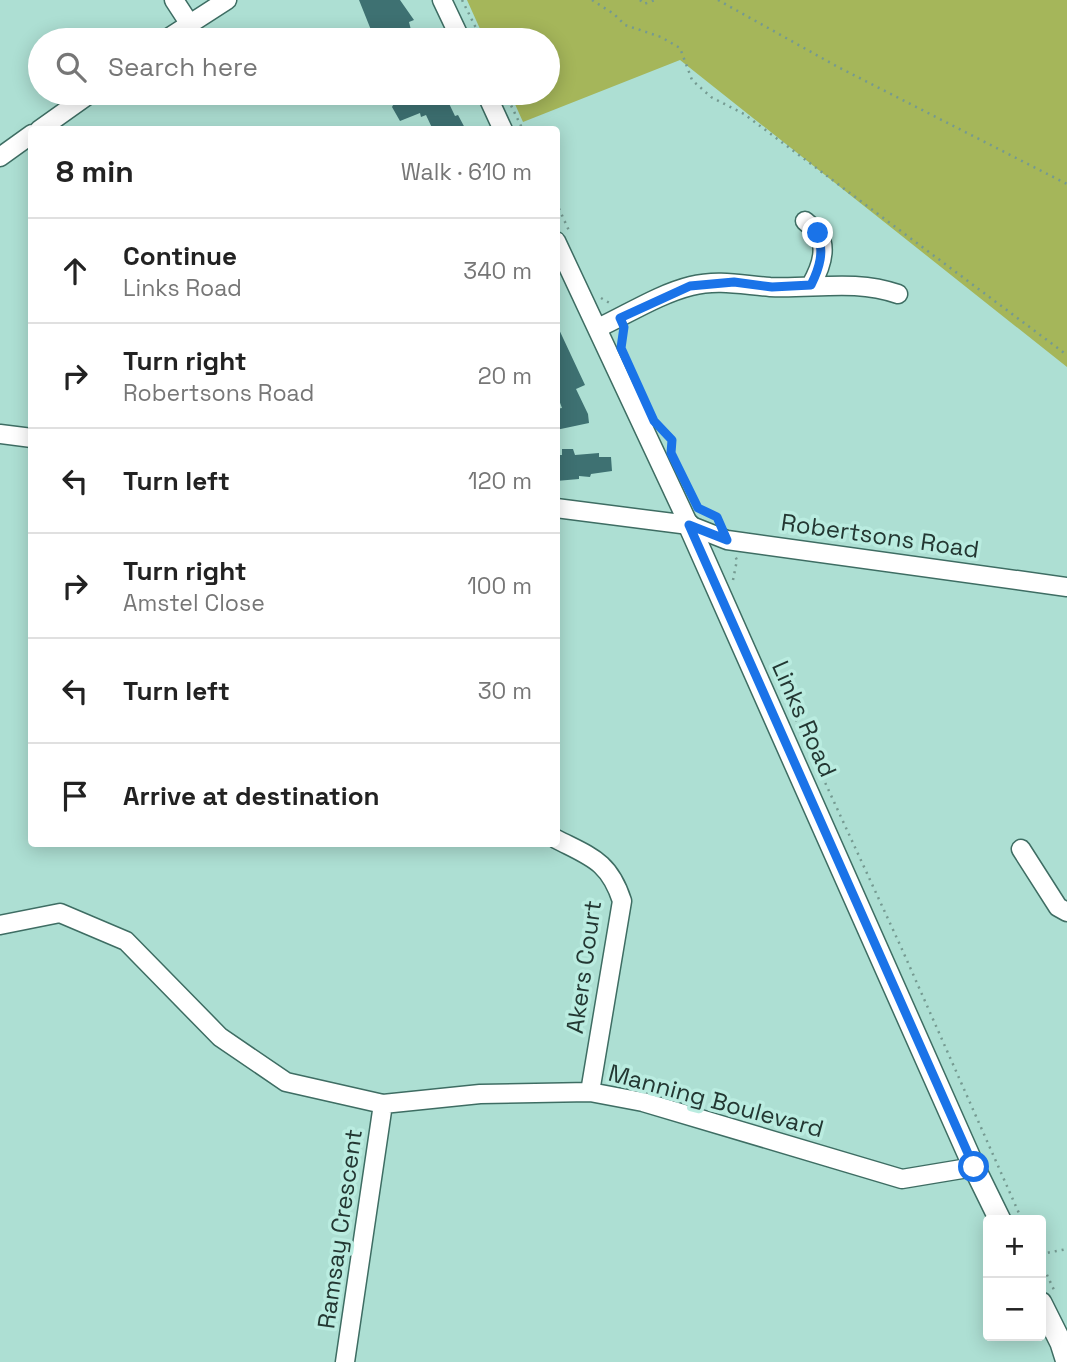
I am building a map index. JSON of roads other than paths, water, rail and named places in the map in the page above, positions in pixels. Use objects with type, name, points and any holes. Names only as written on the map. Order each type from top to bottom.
[{"type":"street","points":[[174,0],[189,23]]},
{"type":"street","points":[[182,28],[227,0]]},
{"type":"street","points":[[442,0],[455,28]]},
{"type":"street","points":[[44,126],[74,105]]},
{"type":"street","points":[[492,105],[501,126]]},
{"type":"street","points":[[0,157],[28,137]]},
{"type":"street","points":[[805,221],[818,233],[822,247],[817,273],[811,285]]},
{"type":"street","name":"Links Road","points":[[565,240],[598,328],[693,517],[974,1167],[998,1215]]},
{"type":"street","points":[[598,328],[690,286],[734,282],[772,287],[867,286],[898,294]]},
{"type":"street","points":[[0,434],[28,438]]},
{"type":"street","name":"Robertsons Road","points":[[560,508],[693,517],[727,540],[1067,587]]},
{"type":"street","name":"Akers Court","points":[[560,841],[595,859],[615,880],[622,901],[590,1092]]},
{"type":"street","points":[[1021,849],[1058,907],[1067,912]]},
{"type":"street","name":"Manning Boulevard","points":[[0,925],[60,914],[126,941],[220,1037],[286,1082],[383,1104],[480,1094],[590,1092],[643,1101],[902,1179],[974,1167]]},
{"type":"street","name":"Ramsay Crescent","points":[[345,1362],[383,1104]]},
{"type":"street","points":[[1046,1314],[1066,1362]]}]
